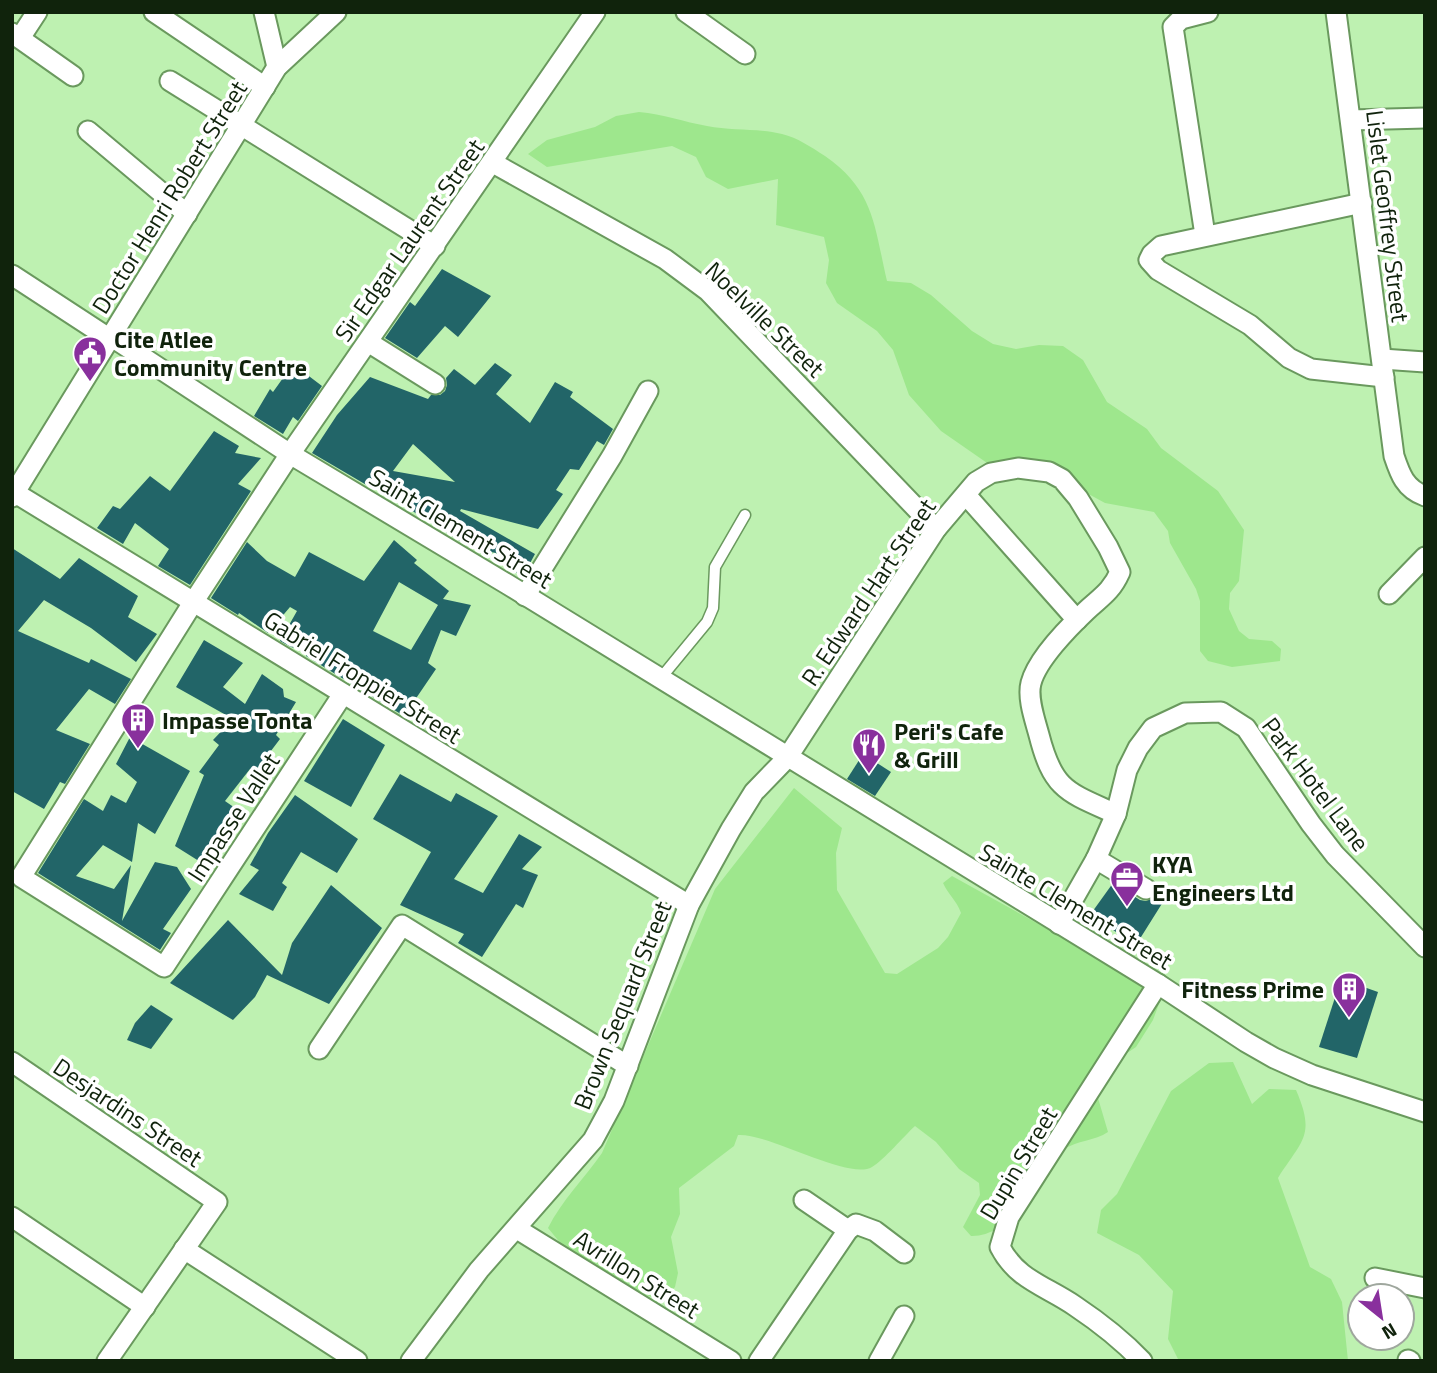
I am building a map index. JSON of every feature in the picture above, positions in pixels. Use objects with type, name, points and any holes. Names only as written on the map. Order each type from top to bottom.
[{"type":"street","points":[[37,12],[16,36],[74,76]]},
{"type":"street","points":[[154,12],[265,87]]},
{"type":"street","points":[[264,12],[277,67]]},
{"type":"street","name":"Doctor Henri Robert Street","points":[[13,493],[277,67],[336,12]]},
{"type":"street","name":"Sir Edgar Laurent Street","points":[[194,601],[290,454],[595,12]]},
{"type":"street","points":[[686,12],[745,54]]},
{"type":"street","points":[[1205,235],[1173,27],[1181,19],[1208,12]]},
{"type":"street","name":"Lislet Geoffrey Street","points":[[1336,12],[1394,456],[1400,475],[1408,486],[1425,496]]},
{"type":"street","points":[[170,81],[435,246]]},
{"type":"street","points":[[1352,120],[1425,118]]},
{"type":"street","points":[[88,131],[187,214]]},
{"type":"street","name":"Noelville Street","points":[[493,163],[665,259],[708,291],[936,529]]},
{"type":"street","points":[[1362,203],[1160,246],[1149,260],[1158,270],[1250,325],[1289,358],[1311,369],[1383,368],[1425,362]]},
{"type":"street","name":"Saint Clement Street","points":[[12,275],[290,454],[787,758]]},
{"type":"street","points":[[368,342],[435,384]]},
{"type":"street","points":[[525,596],[612,456],[648,391]]},
{"type":"street","name":"R. Edward Hart Street","points":[[787,758],[936,529],[976,482],[991,473],[1018,468],[1049,472],[1062,479],[1079,498],[1108,547],[1120,572],[1113,588],[1077,620]]},
{"type":"street","name":"Gabriel Froppier Street","points":[[13,493],[689,905]]},
{"type":"street","points":[[966,495],[1077,620],[1036,670],[1030,685],[1033,713],[1046,763],[1059,783],[1079,797],[1116,814]]},
{"type":"street","points":[[1389,594],[1425,557]]},
{"type":"street","name":"Impasse Vallet","points":[[194,601],[21,877],[164,967],[343,694]]},
{"type":"street","name":"Park Hotel Lane","points":[[1059,924],[1096,859],[1116,814],[1126,770],[1153,728],[1185,713],[1221,712],[1246,728],[1335,855],[1425,947]]},
{"type":"street","name":"Brown Sequard Street","points":[[411,1361],[479,1270],[593,1140],[614,1101],[689,905],[754,792],[787,758]]},
{"type":"street","name":"Sainte Clement Street","points":[[787,758],[1158,984],[1245,1042],[1312,1075],[1425,1112]]},
{"type":"street","points":[[1096,859],[1146,889]]},
{"type":"street","points":[[319,1049],[402,925],[628,1066]]},
{"type":"street","name":"Dupin Street","points":[[1142,1361],[1127,1345],[1074,1305],[1009,1264],[1000,1247],[1009,1217],[1158,984]]},
{"type":"street","name":"Desjardins Street","points":[[12,1062],[216,1202],[184,1249]]},
{"type":"street","points":[[804,1200],[848,1230]]},
{"type":"street","points":[[12,1217],[145,1307]]},
{"type":"street","points":[[759,1361],[848,1230],[856,1224],[875,1231],[904,1253]]},
{"type":"street","name":"Avrillon Street","points":[[517,1229],[731,1361]]},
{"type":"street","points":[[107,1361],[184,1249],[357,1361]]},
{"type":"street","points":[[1375,1278],[1425,1288]]},
{"type":"street","points":[[879,1361],[904,1316]]},
{"type":"lane","points":[[660,679],[707,622],[713,608],[715,568],[721,553],[746,515]]},
{"type":"green space","points":[[639,112],[716,128],[773,132],[804,143],[841,169],[863,196],[875,227],[887,281],[911,283],[931,295],[972,331],[993,344],[1016,349],[1039,345],[1063,346],[1083,360],[1107,402],[1147,429],[1161,448],[1218,491],[1244,530],[1239,581],[1230,593],[1229,609],[1239,631],[1249,639],[1272,641],[1281,649],[1280,661],[1232,667],[1208,661],[1200,651],[1200,601],[1196,589],[1170,543],[1168,531],[1154,512],[1105,503],[1072,485],[1052,485],[990,465],[941,431],[909,395],[893,350],[877,331],[837,303],[826,283],[829,260],[824,237],[776,225],[778,179],[728,189],[706,177],[696,157],[672,146],[547,167],[528,154],[547,140],[595,127],[616,116]]},
{"type":"green space","points":[[794,788],[842,828],[836,853],[837,890],[885,973],[897,974],[938,948],[948,937],[961,913],[943,883],[952,876],[1163,993],[1153,1020],[1136,1047],[1118,1059],[1098,1098],[1108,1132],[1063,1150],[1017,1212],[996,1229],[971,1236],[963,1227],[980,1195],[979,1183],[959,1169],[936,1142],[915,1126],[877,1164],[861,1170],[846,1168],[752,1136],[738,1135],[734,1146],[679,1188],[680,1214],[671,1237],[678,1273],[675,1287],[667,1296],[654,1298],[630,1289],[562,1245],[548,1228],[566,1199],[602,1153],[715,889]]},
{"type":"green space","points":[[1233,1062],[1252,1104],[1269,1089],[1296,1090],[1305,1118],[1304,1137],[1278,1178],[1310,1267],[1331,1279],[1342,1302],[1348,1361],[1179,1361],[1168,1339],[1173,1291],[1139,1255],[1097,1233],[1101,1210],[1117,1194],[1171,1091],[1209,1063]]},
{"type":"building","points":[[442,269],[491,296],[458,337],[445,326],[417,358],[385,338],[410,302],[415,306]]},
{"type":"building","points":[[495,363],[512,375],[496,394],[530,423],[555,382],[573,392],[570,397],[613,429],[604,445],[597,441],[579,470],[570,469],[556,490],[563,494],[538,529],[461,509],[460,511],[535,554],[522,578],[496,553],[471,548],[376,488],[375,490],[312,453],[337,415],[370,377],[428,399],[431,395],[440,395],[445,391],[446,378],[454,369],[475,385]],"holes":[[[413,444],[455,482],[393,471]]]},
{"type":"building","points":[[293,364],[322,386],[298,421],[293,417],[283,434],[254,416],[270,389],[273,392]]},
{"type":"building","points":[[214,431],[239,446],[235,453],[261,458],[238,484],[251,491],[190,585],[158,566],[169,549],[135,523],[123,544],[97,528],[113,506],[120,509],[150,476],[170,491]]},
{"type":"building","points":[[394,540],[417,560],[414,563],[449,591],[443,599],[471,605],[456,636],[441,630],[428,663],[436,669],[404,716],[306,656],[309,652],[280,641],[297,611],[290,607],[268,633],[211,598],[247,542],[267,561],[295,577],[309,552],[364,581]],"holes":[[[399,582],[438,605],[411,650],[373,631]]]},
{"type":"building","points":[[12,548],[60,579],[79,558],[138,596],[128,617],[157,634],[136,662],[91,628],[44,600],[18,631],[89,663],[91,659],[131,679],[115,704],[89,689],[56,730],[90,744],[65,784],[60,782],[44,809],[12,791]]},
{"type":"building","points":[[204,640],[243,663],[223,687],[245,704],[262,674],[283,689],[284,697],[296,702],[276,735],[280,739],[255,772],[250,769],[225,801],[235,808],[217,835],[227,841],[210,868],[175,846],[204,775],[199,772],[219,745],[213,740],[233,719],[176,687]]},
{"type":"building","points":[[343,719],[385,745],[351,807],[304,781]]},
{"type":"building","points":[[130,737],[190,771],[155,834],[138,823],[132,862],[103,845],[76,876],[114,889],[131,865],[122,921],[155,862],[177,867],[191,889],[163,929],[171,933],[160,950],[38,873],[84,799],[103,811],[111,795],[126,803],[137,782],[116,764]]},
{"type":"building","name":"Peri's Cafe & Grill","points":[[863,754],[891,772],[875,796],[847,779]]},
{"type":"building","points":[[400,774],[451,802],[456,793],[498,816],[454,879],[483,893],[519,834],[542,847],[522,869],[538,875],[523,908],[516,904],[482,957],[458,943],[464,934],[400,905],[431,852],[373,819]]},
{"type":"building","points":[[295,795],[358,839],[337,873],[301,852],[282,883],[287,887],[273,911],[239,894],[259,870],[250,865],[268,833]]},
{"type":"building","name":"KYA Engineers Ltd","points":[[1113,883],[1140,900],[1146,901],[1155,897],[1163,902],[1136,945],[1090,915]]},
{"type":"building","points":[[331,885],[382,928],[329,1004],[267,975],[255,997],[233,1020],[170,983],[228,920],[282,975],[292,943]]},
{"type":"building","name":"Fitness Prime","points":[[1341,979],[1378,992],[1357,1058],[1319,1047]]},
{"type":"building","points":[[151,1005],[173,1019],[151,1049],[127,1040],[135,1023]]},
{"type":"place","name":"Cite Atlee Community Centre","points":[[90,383]]},
{"type":"place","name":"Impasse Tonta","points":[[138,750]]},
{"type":"place","name":"Peri's Cafe & Grill","points":[[869,775]]},
{"type":"place","name":"KYA Engineers Ltd","points":[[1127,908]]},
{"type":"place","name":"Fitness Prime","points":[[1349,1019]]}]
